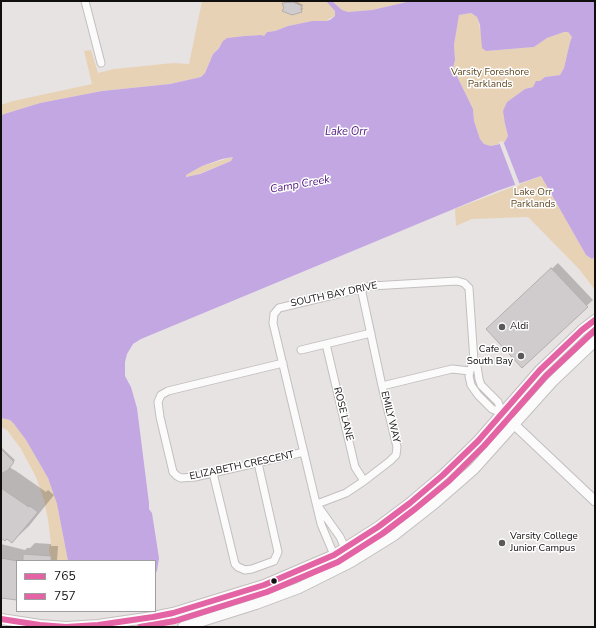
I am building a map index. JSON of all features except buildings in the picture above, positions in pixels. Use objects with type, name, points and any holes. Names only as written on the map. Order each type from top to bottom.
[{"type":"main road","points":[[1,620],[66,627],[108,624],[153,617],[172,613],[264,585],[308,567],[334,554],[394,515],[443,475],[465,455],[540,370],[582,330],[595,320]]},
{"type":"main road","points":[[183,627],[277,597],[317,580],[351,562],[414,520],[474,469],[552,382],[595,341]]},
{"type":"main road","points":[[345,548],[351,562]]},
{"type":"main road","points":[[334,554],[342,567]]},
{"type":"street","points":[[84,1],[101,63]]},
{"type":"street","name":"SOUTH BAY DRIVE","points":[[334,554],[321,524],[273,323],[275,311],[283,306],[370,286],[457,281],[464,283],[469,288],[470,293],[474,361],[470,371]]},
{"type":"street","name":"EMILY WAY","points":[[317,504],[340,496],[364,481],[396,455],[397,443],[382,386],[361,288]]},
{"type":"street","points":[[301,350],[371,333]]},
{"type":"street","name":"ROSE LANE","points":[[326,344],[356,467],[364,481]]},
{"type":"street","name":"SOUTH BAY DRIVE","points":[[474,361],[477,366],[480,384],[498,402],[502,413]]},
{"type":"street","name":"ELIZABETH CRESCENT","points":[[283,363],[220,377],[161,394],[158,402],[160,417],[173,472],[176,476],[181,478],[195,477],[304,452]]},
{"type":"street","points":[[382,386],[452,369],[470,371],[471,385],[475,392],[492,409],[502,413],[595,501]]},
{"type":"street","points":[[213,473],[235,564],[245,570],[252,569],[274,561],[278,552],[258,463]]},
{"type":"street","name":"SOUTH BAY DRIVE","points":[[317,504],[345,548]]},
{"type":"green space","points":[[202,1],[326,1],[334,8],[336,14],[325,21],[312,21],[288,26],[275,31],[267,32],[264,36],[227,38],[213,54],[205,73],[201,77],[170,84],[102,91],[40,103],[1,115],[1,105],[92,84],[84,51],[91,50],[98,73],[114,69],[173,63],[189,64]]},
{"type":"green space","points":[[332,1],[411,1],[372,10],[348,12],[342,10]]},
{"type":"green space","name":"Varsity Foreshore Parklands","points":[[471,13],[477,17],[486,51],[534,47],[547,38],[564,32],[568,32],[572,37],[564,68],[560,75],[545,77],[533,87],[525,89],[507,102],[505,124],[508,136],[504,143],[491,146],[484,144],[480,139],[474,121],[473,109],[453,68],[455,60],[454,45],[459,15]]},
{"type":"green space","points":[[233,157],[231,161],[199,174],[186,177],[186,175],[202,166]]},
{"type":"green space","name":"Lake Orr Parklands","points":[[541,176],[586,255],[592,259],[595,257],[595,290],[579,269],[528,217],[472,219],[456,226],[455,209]]},
{"type":"green space","points":[[1,418],[10,420],[14,424],[26,440],[48,478],[57,504],[68,560],[50,560],[49,547],[51,544],[48,520],[44,500],[36,477],[21,449],[7,430],[1,427]]},
{"type":"water","name":"Lake Orr","points":[[326,1],[332,1],[342,10],[348,12],[372,10],[411,1],[595,1],[595,257],[592,259],[586,255],[541,176],[497,191],[141,339],[133,344],[127,354],[125,362],[125,376],[131,387],[137,408],[149,509],[152,513],[159,558],[157,571],[156,572],[156,560],[68,560],[57,504],[48,478],[26,440],[14,424],[10,420],[1,418],[1,115],[40,103],[102,91],[170,84],[201,77],[205,73],[213,54],[227,38],[264,36],[267,32],[275,31],[288,26],[312,21],[330,20],[335,16],[335,11]],"holes":[[[471,13],[477,17],[480,25],[482,48],[486,51],[534,47],[547,38],[564,32],[568,32],[572,37],[564,68],[560,75],[545,77],[540,81],[536,81],[533,87],[525,89],[507,102],[503,111],[508,136],[504,143],[491,146],[484,144],[480,139],[474,121],[473,109],[453,68],[455,60],[454,45],[459,15]],[[233,157],[231,161],[200,174],[186,177],[186,175],[202,166]]]},
{"type":"pier","points":[[503,141],[520,185],[516,187],[499,142]]},
{"type":"pier","points":[[112,612],[143,612],[146,625],[115,627]]},
{"type":"transit line","name":"765","points":[[1,619],[66,627],[98,625],[153,617],[173,613],[264,585],[334,555],[378,527],[410,503],[443,475],[478,441],[540,370],[582,330],[595,320]]},
{"type":"transit line","name":"757","points":[[140,627],[175,621],[267,592],[338,562],[382,534],[449,481],[484,446],[546,376],[595,330]]},
{"type":"place","name":"Aldi","points":[[502,327]]},
{"type":"place","name":"Cafe on South Bay","points":[[521,356]]},
{"type":"place","name":"Varsity College Junior Campus","points":[[502,543]]},
{"type":"water label","name":"Camp Creek","points":[[300,185]]}]
